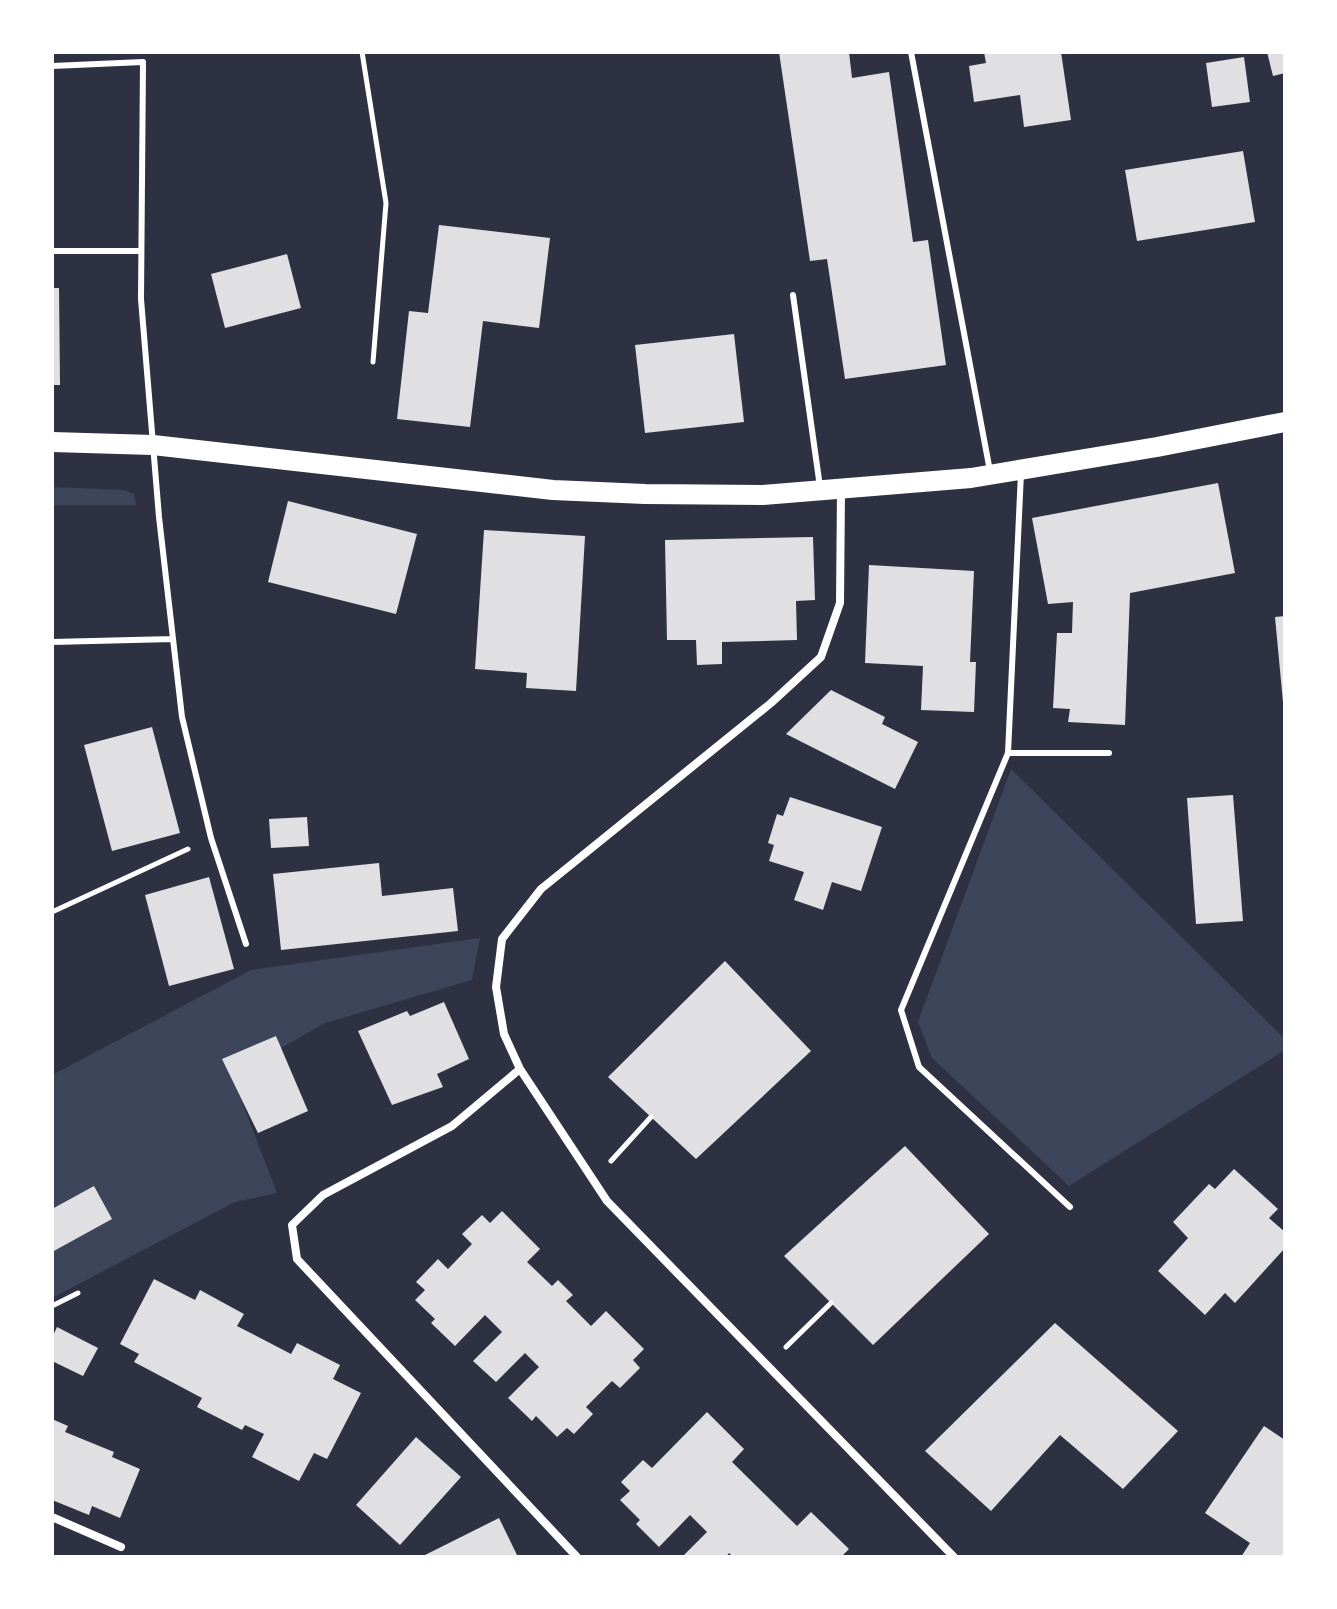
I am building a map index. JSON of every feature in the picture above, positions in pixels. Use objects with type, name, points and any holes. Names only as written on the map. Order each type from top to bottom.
[{"type":"main road","points":[[52,442],[153,445],[553,490],[763,495],[1021,470],[1285,422]]},
{"type":"street","points":[[830,490],[840,603],[821,657],[771,703],[541,889],[502,939],[497,997],[504,1034],[520,1069],[607,1201],[954,1557]]},
{"type":"street","points":[[520,1069],[452,1126],[323,1195],[292,1225],[297,1259],[577,1557]]},
{"type":"street","points":[[52,1517],[121,1547]]},
{"type":"lane","points":[[911,52],[991,474]]},
{"type":"lane","points":[[52,66],[143,62],[141,299],[182,717],[211,838],[246,944]]},
{"type":"lane","points":[[52,251],[140,251]]},
{"type":"lane","points":[[793,295],[830,490]]},
{"type":"lane","points":[[1021,470],[1008,753],[901,1010],[919,1067],[1070,1207]]},
{"type":"lane","points":[[52,642],[173,639]]},
{"type":"lane","points":[[1008,753],[1109,753]]},
{"type":"path","points":[[362,52],[386,203],[373,362]]},
{"type":"path","points":[[52,912],[211,838]]},
{"type":"path","points":[[593,1180],[651,1117]]},
{"type":"path","points":[[52,1306],[78,1293]]},
{"type":"path","points":[[767,1366],[831,1303]]},
{"type":"shaded area","points":[[52,487],[124,490],[134,494],[136,505],[52,505]]},
{"type":"shaded area","points":[[1011,769],[1285,1039],[1285,1050],[1069,1186],[932,1058],[918,1022]]},
{"type":"shaded area","points":[[480,938],[472,980],[325,1023],[232,1076],[277,1193],[235,1202],[52,1298],[52,1075],[251,970]]},
{"type":"building","points":[[779,52],[849,52],[852,78],[889,72],[913,242],[928,240],[946,365],[845,379],[827,259],[810,261]]},
{"type":"building","points":[[984,52],[1061,52],[1071,120],[1024,127],[1020,95],[974,102],[969,66],[986,63]]},
{"type":"building","points":[[1267,52],[1285,52],[1285,73],[1273,76]]},
{"type":"building","points":[[1244,57],[1250,102],[1212,107],[1206,63]]},
{"type":"building","points":[[1243,151],[1255,222],[1137,241],[1125,170]]},
{"type":"building","points":[[439,225],[550,238],[539,328],[483,321],[470,427],[397,419],[409,311],[428,313]]},
{"type":"building","points":[[287,254],[301,308],[225,328],[211,274]]},
{"type":"building","points":[[52,288],[59,288],[60,385],[52,385]]},
{"type":"building","points":[[734,334],[744,422],[645,433],[635,345]]},
{"type":"building","points":[[1218,483],[1235,573],[1130,593],[1125,725],[1068,722],[1070,709],[1053,708],[1057,633],[1072,633],[1073,602],[1048,604],[1032,518]]},
{"type":"building","points":[[288,501],[417,534],[396,614],[268,582]]},
{"type":"building","points":[[484,530],[585,536],[576,691],[526,688],[527,673],[475,669]]},
{"type":"building","points":[[813,537],[815,600],[796,601],[797,640],[722,642],[722,664],[697,665],[696,640],[667,640],[665,540]]},
{"type":"building","points":[[869,565],[974,571],[970,662],[976,662],[974,712],[921,710],[923,666],[865,663]]},
{"type":"building","points":[[1285,616],[1285,702],[1283,702],[1275,617]]},
{"type":"building","points":[[831,690],[885,717],[882,724],[918,742],[895,789],[786,734]]},
{"type":"building","points":[[152,727],[180,833],[112,851],[84,745]]},
{"type":"building","points":[[1233,795],[1243,921],[1196,924],[1187,798]]},
{"type":"building","points":[[790,797],[882,827],[861,891],[832,882],[823,910],[794,900],[804,872],[769,861],[774,845],[768,843],[777,814],[783,816]]},
{"type":"building","points":[[307,817],[309,846],[271,848],[269,819]]},
{"type":"building","points":[[379,863],[382,896],[453,888],[458,931],[281,950],[273,874]]},
{"type":"building","points":[[209,877],[234,969],[169,986],[145,895]]},
{"type":"building","points":[[725,961],[811,1051],[696,1159],[608,1077]]},
{"type":"building","points":[[444,1002],[469,1059],[437,1074],[443,1087],[392,1105],[358,1031],[407,1011],[410,1016]]},
{"type":"building","points":[[276,1036],[308,1111],[258,1133],[222,1059]]},
{"type":"building","points":[[905,1146],[989,1234],[873,1345],[784,1256]]},
{"type":"building","points":[[1234,1169],[1278,1209],[1269,1218],[1285,1232],[1285,1248],[1235,1303],[1225,1293],[1205,1315],[1158,1271],[1188,1238],[1173,1222],[1209,1184],[1215,1189]]},
{"type":"building","points":[[94,1186],[112,1219],[52,1252],[52,1209]]},
{"type":"building","points":[[502,1211],[540,1249],[527,1262],[552,1286],[558,1280],[573,1295],[566,1301],[591,1326],[606,1311],[644,1349],[633,1360],[640,1368],[620,1388],[612,1381],[586,1407],[593,1414],[574,1434],[567,1428],[557,1437],[536,1416],[532,1421],[508,1398],[539,1367],[525,1353],[496,1382],[473,1361],[502,1332],[485,1315],[455,1346],[431,1323],[435,1319],[415,1300],[425,1290],[416,1282],[438,1259],[448,1269],[472,1244],[462,1234],[482,1215],[490,1223]]},
{"type":"building","points":[[154,1279],[195,1300],[200,1290],[244,1314],[237,1326],[291,1354],[297,1343],[340,1365],[333,1379],[361,1393],[327,1459],[314,1453],[299,1481],[252,1457],[264,1434],[245,1425],[242,1430],[197,1407],[202,1398],[134,1362],[139,1354],[120,1344]]},
{"type":"building","points":[[1055,1323],[1178,1431],[1123,1489],[1060,1435],[991,1511],[925,1451]]},
{"type":"building","points":[[57,1327],[98,1348],[83,1376],[52,1361],[52,1338]]},
{"type":"building","points":[[707,1412],[744,1449],[732,1462],[797,1526],[811,1512],[849,1549],[841,1557],[733,1557],[729,1553],[726,1557],[682,1557],[707,1532],[690,1515],[659,1547],[636,1524],[640,1520],[620,1500],[630,1491],[621,1482],[643,1460],[652,1468]]},
{"type":"building","points":[[52,1419],[68,1426],[65,1432],[114,1452],[112,1457],[140,1469],[120,1518],[92,1506],[89,1515],[52,1500]]},
{"type":"building","points":[[1264,1426],[1285,1440],[1285,1557],[1241,1557],[1250,1543],[1205,1513]]},
{"type":"building","points":[[416,1437],[461,1477],[400,1545],[356,1505]]},
{"type":"building","points":[[499,1518],[518,1557],[421,1557]]}]
